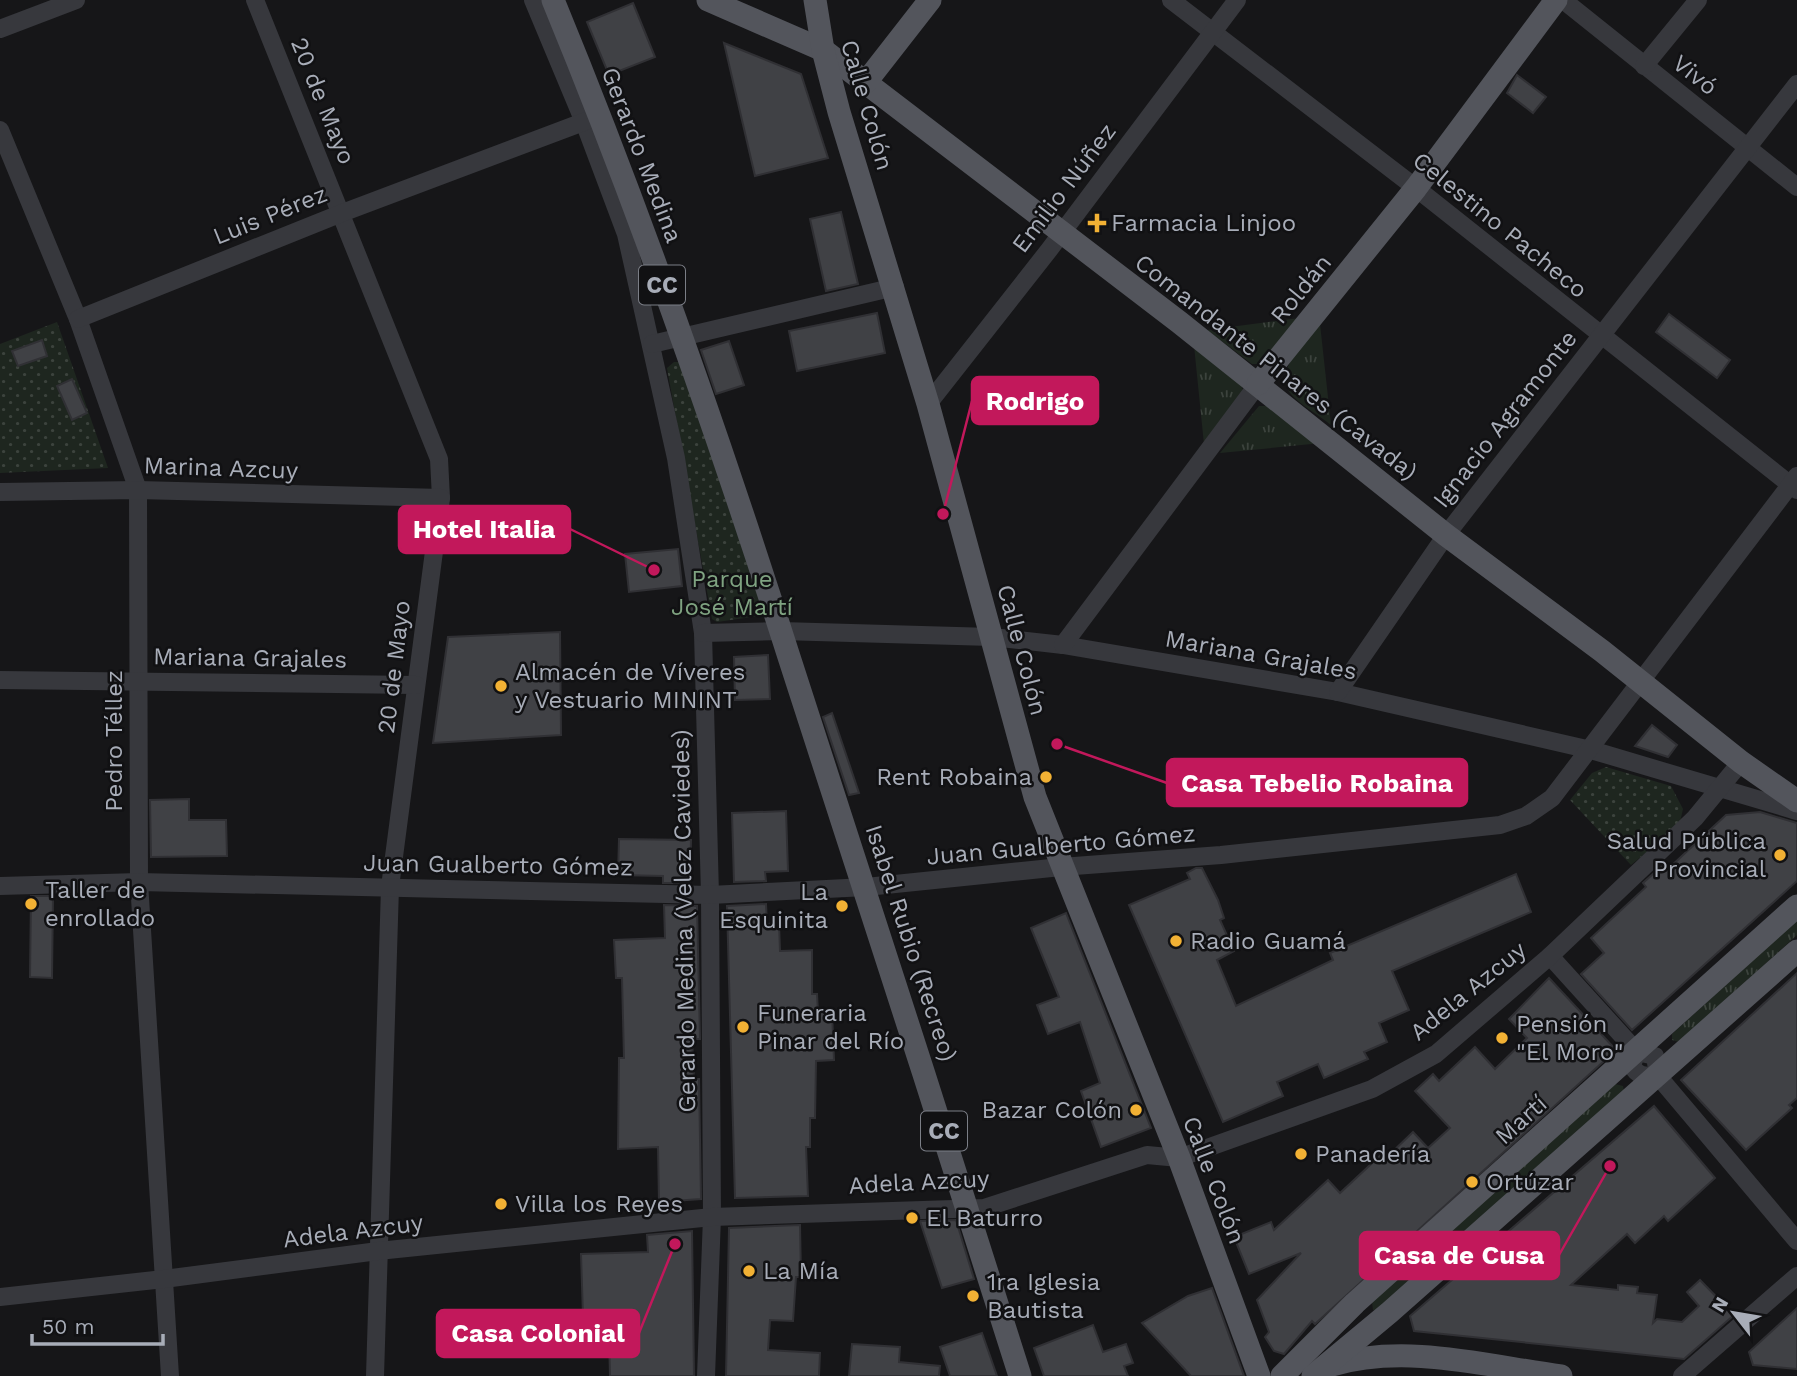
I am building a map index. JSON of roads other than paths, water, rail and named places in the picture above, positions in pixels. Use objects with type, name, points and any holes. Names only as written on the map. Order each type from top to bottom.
[{"type":"main road","name":"Gerardo Medina","points":[[553,0],[592,119],[680,337],[720,449]]},
{"type":"main road","name":"Comandante Pinares (Cavada)","points":[[708,0],[823,50],[1258,384],[1446,535],[1741,762],[1797,801]]},
{"type":"main road","name":"Calle Colón","points":[[815,0],[823,50],[839,112],[895,287],[1035,797],[1060,867],[1179,1158],[1257,1369]]},
{"type":"main road","points":[[866,82],[930,0]]},
{"type":"main road","name":"Roldán","points":[[1258,384],[1416,188],[1556,0]]},
{"type":"main road","name":"Isabel Rubio (Recreo)","points":[[720,449],[866,887],[1020,1376]]},
{"type":"main road","name":"Martí","points":[[1284,1374],[1355,1303],[1797,906]]},
{"type":"main road","points":[[1317,1372],[1390,1312],[1797,951]]},
{"type":"main road","points":[[1355,1303],[1359,1338],[1375,1355]]},
{"type":"main road","points":[[1390,1312],[1395,1345],[1409,1356]]},
{"type":"main road","points":[[1257,1369],[1284,1374],[1317,1372],[1375,1355],[1409,1356],[1561,1376]]},
{"type":"street","points":[[0,29],[76,0]]},
{"type":"street","name":"20 de Mayo","points":[[255,0],[439,459],[441,498],[390,887],[375,1376]]},
{"type":"street","name":"Gerardo Medina","points":[[533,0],[592,119],[626,234],[652,344]]},
{"type":"street","name":"Celestino Pacheco","points":[[1171,0],[1416,188],[1600,337],[1795,484]]},
{"type":"street","name":"Emilio Núñez","points":[[928,404],[1237,0]]},
{"type":"street","name":"Vivó","points":[[1563,0],[1797,187]]},
{"type":"street","points":[[1644,66],[1698,0]]},
{"type":"street","name":"Ignacio Agramonte","points":[[1338,692],[1446,535],[1797,84]]},
{"type":"street","name":"Luis Pérez","points":[[78,320],[342,213],[592,119]]},
{"type":"street","name":"Pedro Téllez","points":[[0,130],[78,320],[138,489],[139,882],[170,1376]]},
{"type":"street","points":[[652,344],[895,287]]},
{"type":"street","name":"Gerardo Medina (Velez Caviedes)","points":[[652,344],[676,458],[703,633],[710,895],[712,1216],[706,1376]]},
{"type":"street","name":"Roldán","points":[[1063,645],[1258,384]]},
{"type":"street","name":"Juan Gualberto Gómez","points":[[0,886],[139,882],[710,895],[866,887],[1491,827],[1526,816],[1547,802],[1591,750],[1640,682],[1795,484]]},
{"type":"street","name":"Marina Azcuy","points":[[0,492],[138,489],[441,498]]},
{"type":"street","name":"Mariana Grajales","points":[[703,633],[781,631],[992,637],[1063,645],[1338,692],[1591,750],[1797,811]]},
{"type":"street","name":"Mariana Grajales","points":[[0,680],[416,685]]},
{"type":"street","name":"Adela Azcuy","points":[[0,1297],[378,1251],[712,1216],[967,1206],[984,1208],[1147,1155],[1179,1158],[1372,1089],[1426,1060],[1550,956],[1695,818],[1741,762]]},
{"type":"street","points":[[1687,780],[1698,802],[1695,818]]},
{"type":"street","points":[[1550,956],[1637,1052],[1655,1056],[1658,1076],[1797,1241]]},
{"type":"street","points":[[1682,1376],[1797,1276]]},
{"type":"place","name":"Farmacia Linjoo","points":[[1097,223]]},
{"type":"place","name":"Rodrigo","points":[[943,514]]},
{"type":"place","name":"Hotel Italia","points":[[654,570]]},
{"type":"place","name":"Almacén de Víveres y Vestuario MININT","points":[[501,686]]},
{"type":"place","name":"Casa Tebelio Robaina","points":[[1057,744]]},
{"type":"place","name":"Rent Robaina","points":[[1046,777]]},
{"type":"place","name":"Salud Pública Provincial","points":[[1780,855]]},
{"type":"place","name":"Taller de enrollado","points":[[31,904]]},
{"type":"place","name":"La Esquinita","points":[[842,906]]},
{"type":"place","name":"Radio Guamá","points":[[1176,941]]},
{"type":"place","name":"Funeraria Pinar del Río","points":[[743,1027]]},
{"type":"place","name":"Pensión \"El Moro\"","points":[[1502,1038]]},
{"type":"place","name":"Bazar Colón","points":[[1136,1110]]},
{"type":"place","name":"Panadería","points":[[1301,1154]]},
{"type":"place","name":"Casa de Cusa","points":[[1610,1166]]},
{"type":"place","name":"Ortúzar","points":[[1472,1182]]},
{"type":"place","name":"Villa los Reyes","points":[[501,1204]]},
{"type":"place","name":"El Baturro","points":[[912,1218]]},
{"type":"place","name":"Casa Colonial","points":[[675,1244]]},
{"type":"place","name":"La Mía","points":[[749,1271]]},
{"type":"place","name":"1ra Iglesia Bautista","points":[[973,1296]]},
{"type":"park label","name":"Parque José Martí","points":[[732,593]]}]
